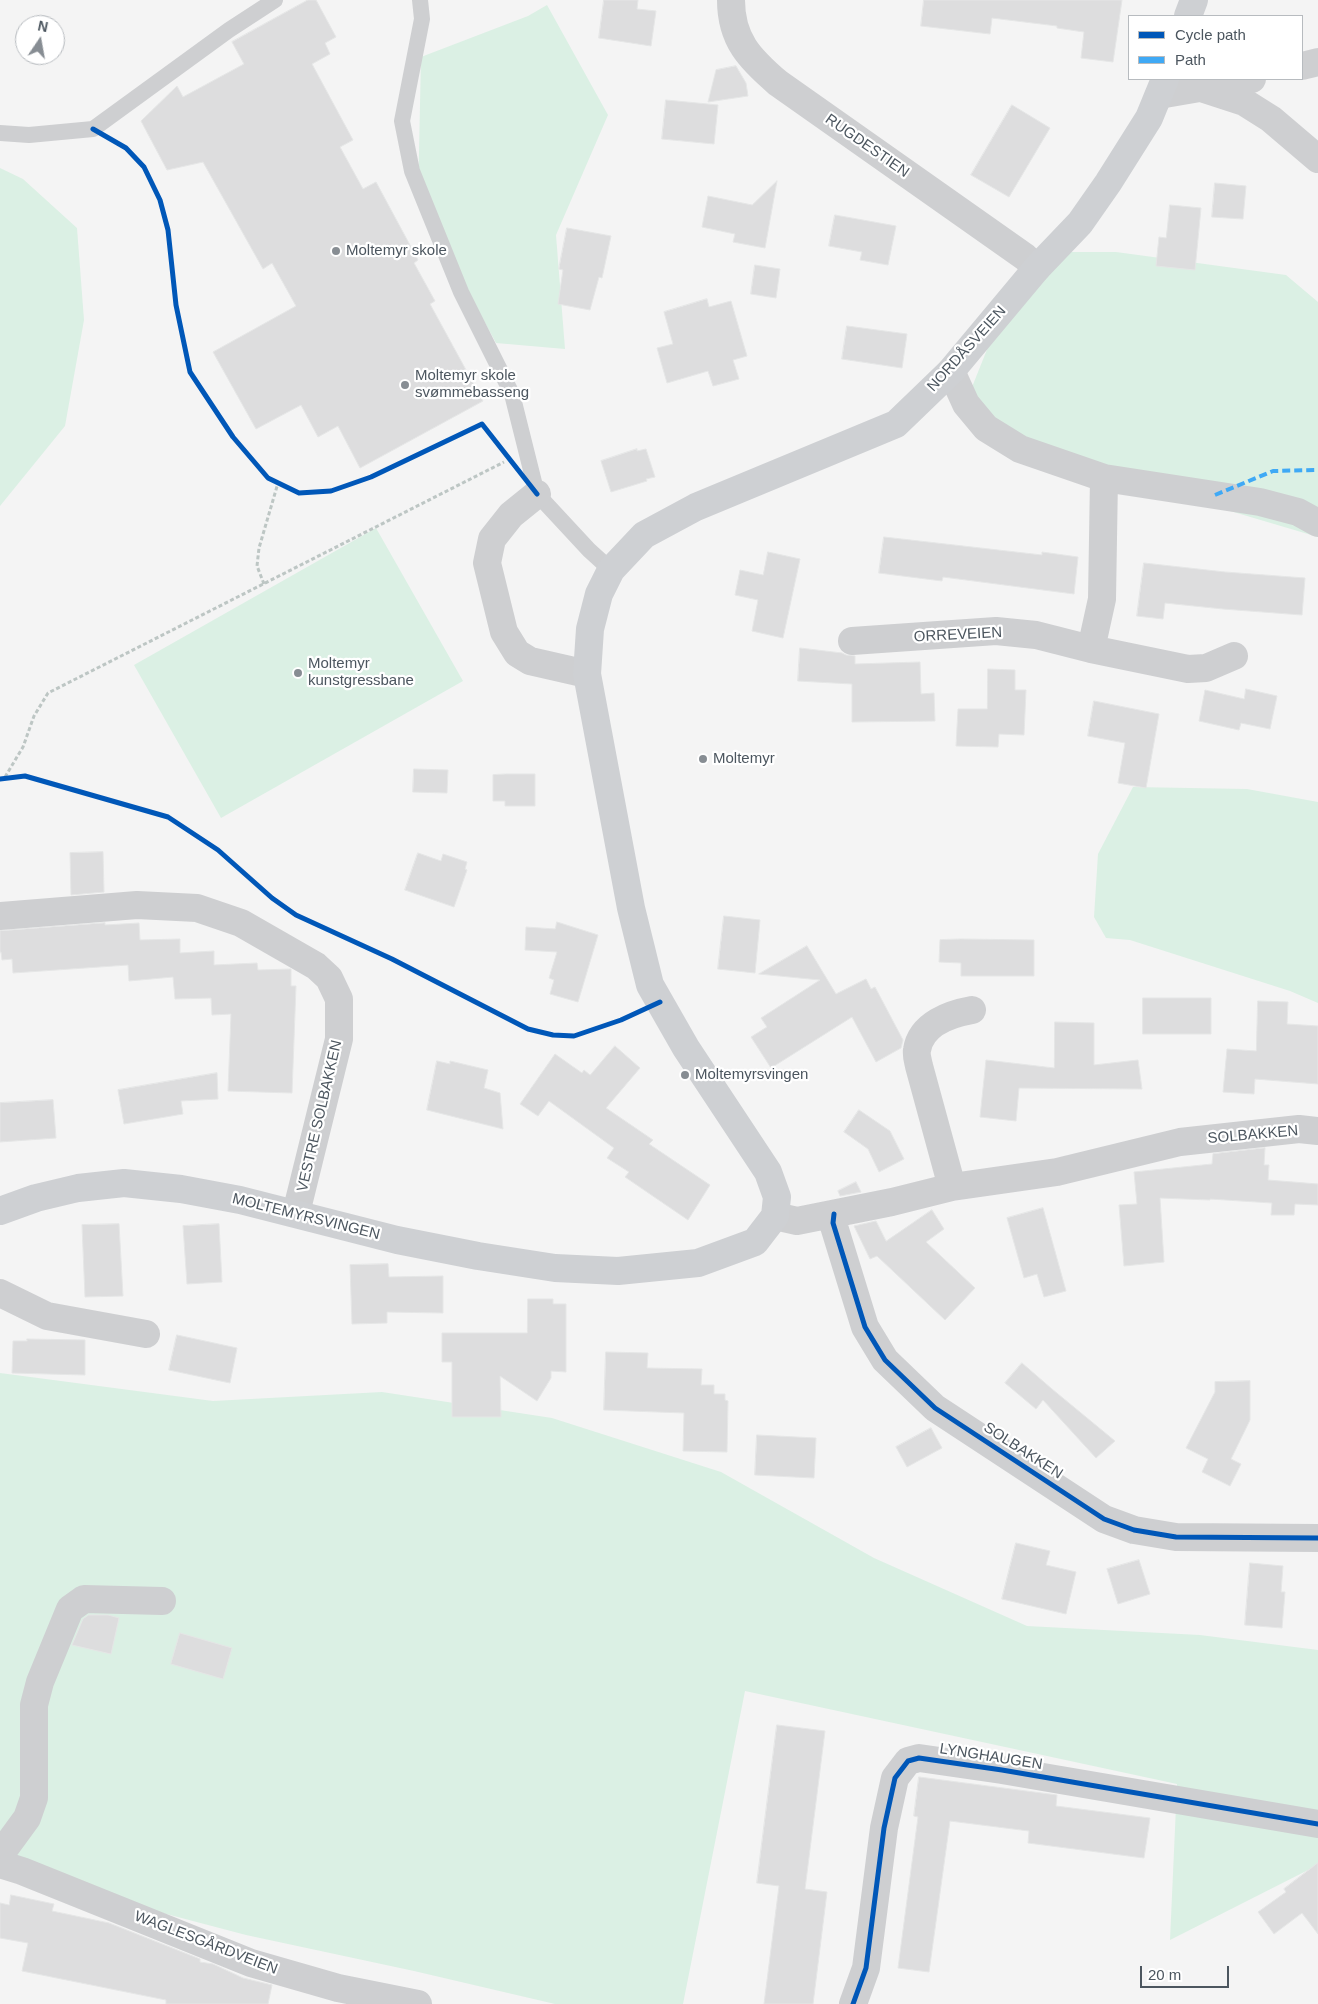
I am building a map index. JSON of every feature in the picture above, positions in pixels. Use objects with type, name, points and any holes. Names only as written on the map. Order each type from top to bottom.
[{"type":"main road","points":[[1188,15],[1194,0]]},
{"type":"main road","name":"NORDÅSVEIEN","points":[[611,570],[644,535],[696,507],[896,424],[951,371],[1038,268],[1080,222],[1150,118],[1162,87]]},
{"type":"main road","points":[[611,570],[599,594],[590,629],[587,674],[630,908],[650,985],[686,1048],[768,1172],[777,1197],[775,1216]]},
{"type":"main road","name":"MOLTEMYRSVINGEN","points":[[0,1211],[36,1198],[78,1188],[124,1183],[181,1189],[240,1200],[397,1240],[478,1256],[555,1268],[618,1271],[698,1262],[755,1242],[775,1216]]},
{"type":"street","name":"RUGDESTIEN","points":[[731,0],[731,16],[740,42],[759,67],[778,83],[1038,268]]},
{"type":"street","points":[[1303,66],[1318,62]]},
{"type":"street","points":[[1162,87],[1202,88],[1246,80]]},
{"type":"street","points":[[1202,88],[1244,102],[1270,119],[1318,159]]},
{"type":"street","points":[[951,371],[966,404],[986,428],[1020,449],[1104,478],[1260,502],[1298,512],[1318,523]]},
{"type":"street","points":[[1091,649],[1102,599],[1104,478]]},
{"type":"street","points":[[537,494],[511,515],[492,539],[488,563],[504,632],[517,653],[530,661],[587,674]]},
{"type":"street","name":"ORREVEIEN","points":[[852,642],[996,631],[1036,636],[1188,669],[1206,668],[1234,656]]},
{"type":"street","name":"VESTRE SOLBAKKEN","points":[[0,916],[138,905],[197,908],[241,922],[316,966],[329,978],[339,998],[339,1039],[296,1213]]},
{"type":"street","points":[[952,1187],[919,1066],[917,1051],[922,1037],[930,1027],[952,1014],[972,1010]]},
{"type":"street","name":"SOLBAKKEN","points":[[775,1216],[797,1222],[952,1187],[1058,1172],[1180,1142],[1299,1129],[1318,1131]]},
{"type":"street","name":"SOLBAKKEN","points":[[834,1214],[833,1222],[865,1327],[885,1360],[935,1408],[1104,1519],[1134,1530],[1176,1537],[1318,1538]]},
{"type":"street","points":[[0,1293],[47,1316],[146,1334]]},
{"type":"street","points":[[0,1855],[26,1818],[34,1798],[34,1704],[40,1682],[70,1609],[84,1599],[162,1601]]},
{"type":"street","name":"LYNGHAUGEN","points":[[853,2004],[866,1968],[884,1828],[895,1778],[908,1761],[919,1758],[1002,1770],[1318,1824]]},
{"type":"street","name":"WAGLESGÅRDVEIEN","points":[[0,1864],[22,1871],[251,1963],[338,1988],[418,2004]]},
{"type":"lane","points":[[0,133],[29,135],[93,129],[229,30],[275,0]]},
{"type":"lane","points":[[420,0],[422,19],[402,121],[412,172],[462,292],[512,394],[537,494],[589,550],[611,570]]},
{"type":"path","points":[[2,778],[23,747],[34,716],[48,693],[510,459]]},
{"type":"path","points":[[264,584],[258,566],[259,548],[275,482],[285,486]]},
{"type":"path","points":[[2,778],[11,777]]},
{"type":"green space","points":[[547,5],[608,115],[556,235],[565,349],[496,343],[418,200],[421,57],[528,16]]},
{"type":"green space","points":[[0,168],[23,179],[77,228],[84,320],[65,426],[0,506]]},
{"type":"green space","points":[[1026,252],[1116,252],[1286,275],[1318,302],[1318,537],[1220,508],[1051,473],[968,397]]},
{"type":"green space","name":"Moltemyr kunstgressbane","points":[[376,528],[463,681],[221,818],[134,665]]},
{"type":"green space","points":[[1133,787],[1247,789],[1318,802],[1318,1003],[1290,991],[1130,940],[1106,938],[1094,917],[1098,854]]},
{"type":"green space","points":[[0,1373],[213,1401],[382,1392],[552,1418],[721,1472],[874,1558],[1027,1626],[1200,1635],[1318,1650],[1318,1865],[1170,1940],[1177,1784],[745,1691],[683,2004],[555,2004],[246,1935],[79,1891],[0,1877]]},
{"type":"building","points":[[308,0],[316,0],[336,37],[325,43],[330,54],[312,64],[353,140],[340,147],[363,189],[376,182],[418,260],[414,263],[435,301],[430,304],[483,401],[360,468],[338,426],[318,437],[301,405],[256,429],[213,352],[296,306],[272,263],[263,269],[203,162],[167,170],[141,121],[177,86],[183,97],[244,64],[232,42]]},
{"type":"building","points":[[604,0],[638,0],[637,9],[656,11],[651,46],[599,38]]},
{"type":"building","points":[[924,0],[1122,0],[1113,62],[1081,58],[1084,32],[1057,28],[1057,26],[992,18],[990,34],[921,26]]},
{"type":"building","points":[[736,66],[746,83],[748,96],[708,102],[716,70]]},
{"type":"building","points":[[666,100],[718,105],[714,144],[662,139]]},
{"type":"building","points":[[1012,105],[1050,128],[1009,197],[971,175]]},
{"type":"building","points":[[777,181],[765,248],[733,242],[735,234],[702,227],[708,196],[752,205]]},
{"type":"building","points":[[1215,183],[1246,186],[1243,219],[1212,217]]},
{"type":"building","points":[[1170,205],[1201,208],[1195,270],[1156,266],[1159,237],[1166,238]]},
{"type":"building","points":[[835,215],[896,226],[888,265],[860,260],[862,252],[829,246]]},
{"type":"building","points":[[567,228],[611,236],[602,278],[599,277],[590,310],[558,304],[563,270],[559,269]]},
{"type":"building","points":[[755,265],[780,269],[776,298],[751,294]]},
{"type":"building","points":[[707,299],[709,307],[731,301],[747,356],[733,360],[739,379],[713,386],[708,371],[667,383],[657,348],[673,344],[664,312]]},
{"type":"building","points":[[847,326],[907,334],[902,368],[842,359]]},
{"type":"building","points":[[637,449],[637,451],[646,449],[655,477],[611,492],[601,461]]},
{"type":"building","points":[[884,537],[1042,555],[1042,552],[1078,557],[1074,594],[943,577],[942,581],[879,573]]},
{"type":"building","points":[[768,552],[800,559],[783,638],[752,631],[758,600],[735,595],[740,570],[763,575]]},
{"type":"building","points":[[1144,563],[1305,578],[1302,615],[1165,603],[1163,619],[1137,616]]},
{"type":"building","points":[[800,648],[855,656],[855,664],[920,662],[921,694],[934,693],[935,721],[852,722],[852,684],[798,681]]},
{"type":"building","points":[[988,669],[1015,670],[1015,690],[1026,690],[1024,735],[999,734],[998,747],[956,746],[958,709],[987,709]]},
{"type":"building","points":[[1246,689],[1277,696],[1270,729],[1241,723],[1239,730],[1199,721],[1205,690],[1244,699]]},
{"type":"building","points":[[1094,701],[1159,714],[1146,788],[1118,783],[1125,743],[1088,736]]},
{"type":"building","points":[[414,769],[448,770],[447,793],[413,792]]},
{"type":"building","points":[[535,774],[535,806],[505,806],[505,801],[493,801],[493,775]]},
{"type":"building","points":[[103,852],[104,892],[71,895],[70,853]]},
{"type":"building","points":[[418,853],[441,861],[443,854],[467,862],[465,869],[467,870],[454,907],[405,890]]},
{"type":"building","points":[[724,916],[760,920],[755,973],[718,969]]},
{"type":"building","points":[[557,922],[598,935],[578,1002],[550,994],[554,980],[549,978],[557,952],[525,950],[526,927],[555,929]]},
{"type":"building","points":[[105,923],[105,925],[139,923],[140,940],[180,939],[180,953],[214,951],[214,965],[257,963],[258,970],[291,969],[291,986],[296,986],[292,1093],[228,1091],[231,1014],[212,1015],[211,998],[175,999],[173,977],[129,981],[128,965],[13,973],[12,959],[2,960],[0,931]]},
{"type":"building","points":[[940,940],[1034,940],[1034,976],[961,976],[961,963],[939,962]]},
{"type":"building","points":[[807,946],[836,994],[866,979],[871,989],[875,987],[903,1040],[901,1048],[876,1062],[852,1017],[771,1068],[751,1037],[767,1027],[761,1018],[820,980],[759,974]]},
{"type":"building","points":[[1143,998],[1211,998],[1211,1034],[1143,1034]]},
{"type":"building","points":[[1258,1001],[1288,1002],[1287,1024],[1318,1026],[1318,1084],[1255,1079],[1254,1094],[1223,1092],[1227,1049],[1256,1051]]},
{"type":"building","points":[[1055,1022],[1094,1023],[1094,1065],[1138,1060],[1142,1089],[1019,1088],[1016,1121],[980,1117],[986,1060],[1054,1068]]},
{"type":"building","points":[[615,1046],[640,1068],[606,1108],[653,1140],[649,1144],[710,1185],[688,1220],[625,1177],[629,1172],[607,1158],[614,1148],[549,1101],[538,1116],[520,1104],[555,1054],[582,1073],[584,1070],[590,1075]]},
{"type":"building","points":[[437,1061],[450,1064],[450,1061],[488,1070],[484,1088],[500,1093],[503,1129],[427,1110]]},
{"type":"building","points":[[217,1073],[218,1099],[181,1101],[183,1114],[124,1124],[118,1090]]},
{"type":"building","points":[[53,1100],[56,1138],[0,1142],[0,1103]]},
{"type":"building","points":[[859,1110],[890,1131],[904,1159],[879,1172],[868,1149],[844,1132]]},
{"type":"building","points":[[1265,1148],[1264,1165],[1269,1165],[1268,1180],[1318,1184],[1318,1205],[1295,1204],[1294,1215],[1271,1215],[1272,1203],[1160,1198],[1164,1262],[1124,1266],[1119,1205],[1137,1204],[1134,1172],[1212,1164],[1213,1154]]},
{"type":"building","points":[[856,1182],[861,1192],[840,1196],[838,1191]]},
{"type":"building","points":[[1043,1208],[1066,1291],[1044,1297],[1037,1274],[1024,1278],[1007,1218]]},
{"type":"building","points":[[932,1210],[944,1229],[926,1242],[975,1288],[945,1320],[877,1256],[870,1259],[854,1226],[876,1221],[886,1241]]},
{"type":"building","points":[[119,1224],[123,1296],[85,1297],[82,1225]]},
{"type":"building","points":[[219,1224],[222,1282],[187,1284],[183,1226]]},
{"type":"building","points":[[388,1264],[389,1277],[443,1276],[443,1313],[387,1312],[387,1323],[352,1324],[350,1265]]},
{"type":"building","points":[[528,1299],[553,1299],[553,1304],[566,1304],[566,1372],[551,1371],[551,1378],[537,1401],[500,1376],[501,1417],[452,1417],[452,1362],[442,1362],[442,1333],[527,1333]]},
{"type":"building","points":[[177,1335],[237,1348],[230,1383],[169,1370]]},
{"type":"building","points":[[27,1339],[85,1340],[85,1375],[12,1373],[13,1341],[27,1341]]},
{"type":"building","points":[[606,1352],[648,1353],[647,1368],[702,1369],[701,1385],[714,1385],[714,1394],[725,1394],[725,1400],[728,1401],[727,1452],[683,1451],[684,1413],[604,1410]]},
{"type":"building","points":[[1022,1363],[1115,1441],[1096,1458],[1043,1400],[1036,1409],[1005,1383]]},
{"type":"building","points":[[1250,1381],[1250,1420],[1231,1459],[1241,1464],[1230,1486],[1202,1472],[1208,1459],[1186,1448],[1215,1392],[1215,1382]]},
{"type":"building","points":[[931,1428],[942,1448],[907,1467],[896,1447]]},
{"type":"building","points":[[757,1435],[816,1438],[814,1478],[755,1475]]},
{"type":"building","points":[[1016,1543],[1050,1551],[1046,1565],[1076,1572],[1066,1614],[1002,1599]]},
{"type":"building","points":[[1139,1560],[1150,1594],[1118,1604],[1107,1569]]},
{"type":"building","points":[[1250,1563],[1283,1566],[1281,1592],[1285,1592],[1282,1628],[1245,1625]]},
{"type":"building","points":[[89,1615],[108,1615],[119,1618],[111,1654],[72,1645],[83,1619]]},
{"type":"building","points":[[180,1633],[232,1648],[223,1679],[171,1664]]},
{"type":"building","points":[[777,1725],[825,1731],[805,1889],[827,1892],[813,2004],[764,2004],[779,1886],[757,1883]]},
{"type":"building","points":[[919,1777],[1057,1795],[1056,1806],[1150,1818],[1144,1858],[1028,1843],[1029,1831],[950,1821],[929,1972],[898,1968],[918,1817],[914,1816]]},
{"type":"building","points":[[1318,1863],[1318,1934],[1302,1913],[1274,1934],[1258,1912],[1286,1892],[1284,1889]]},
{"type":"building","points":[[11,1895],[54,1904],[52,1911],[109,1923],[200,1959],[200,1962],[213,1964],[243,1978],[272,1985],[268,2004],[166,2004],[166,2000],[22,1971],[28,1943],[0,1938],[0,1903],[9,1905]]},
{"type":"marked path","points":[[1215,495],[1273,471],[1318,470]]},
{"type":"cycle path","points":[[93,129],[126,148],[144,167],[160,200],[168,230],[176,305],[190,372],[233,437],[268,478],[299,493],[331,491],[371,477],[482,424],[537,494]]},
{"type":"cycle path","points":[[0,779],[25,776],[168,817],[218,850],[272,898],[296,915],[392,959],[528,1029],[553,1035],[574,1036],[621,1020],[660,1002]]},
{"type":"cycle path","points":[[834,1214],[833,1223],[865,1327],[885,1360],[935,1408],[1104,1519],[1134,1530],[1176,1537],[1318,1538]]},
{"type":"cycle path","points":[[853,2004],[866,1968],[884,1828],[895,1778],[908,1761],[919,1758],[1002,1770],[1318,1824]]},
{"type":"place","name":"Moltemyr skole","points":[[336,251]]},
{"type":"place","name":"Moltemyr skole svømmebasseng","points":[[405,385]]},
{"type":"place","name":"Moltemyr kunstgressbane","points":[[298,673]]},
{"type":"place","name":"Moltemyr","points":[[703,759]]},
{"type":"place","name":"Moltemyrsvingen","points":[[685,1075]]}]
